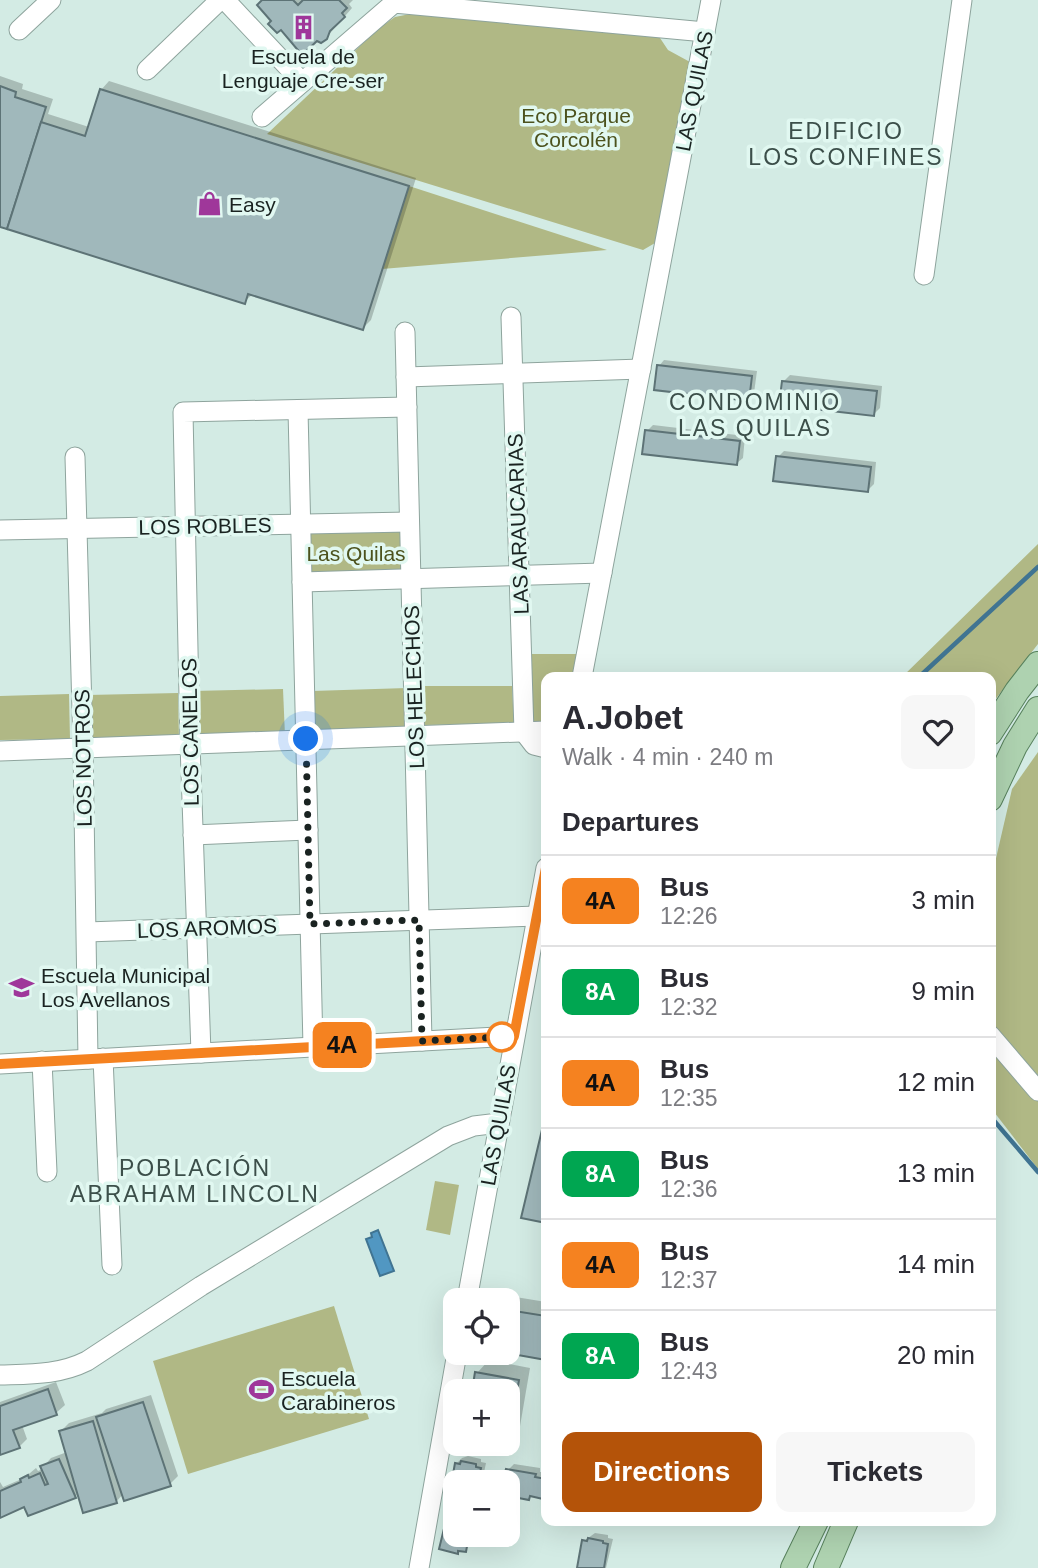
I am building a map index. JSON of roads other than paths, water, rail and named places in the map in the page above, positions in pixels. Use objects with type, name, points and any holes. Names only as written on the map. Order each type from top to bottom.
[{"type":"main road","points":[[996,724],[1038,664]]},
{"type":"main road","points":[[996,786],[1015,746],[1038,709]]},
{"type":"main road","points":[[793,1568],[814,1526]]},
{"type":"main road","points":[[826,1568],[844,1526]]},
{"type":"street","points":[[19,30],[51,0]]},
{"type":"street","points":[[147,70],[220,0]]},
{"type":"street","points":[[226,0],[302,82]]},
{"type":"street","name":"LAS QUILAS","points":[[583,672],[711,0]]},
{"type":"street","points":[[924,275],[961,0]]},
{"type":"street","points":[[262,117],[394,1],[507,6],[705,32]]},
{"type":"street","name":"LAS ARAUCARIAS","points":[[511,317],[524,732]]},
{"type":"street","name":"LOS HELECHOS","points":[[405,332],[422,1041]]},
{"type":"street","points":[[406,377],[641,369]]},
{"type":"street","points":[[313,1047],[298,410],[407,407]]},
{"type":"street","name":"LOS CANELOS","points":[[201,1053],[195,928],[183,412],[298,410]]},
{"type":"street","name":"LOS NOTROS","points":[[75,457],[87,932],[112,1265]]},
{"type":"street","name":"LOS ROBLES","points":[[0,530],[409,522]]},
{"type":"street","points":[[302,582],[602,573]]},
{"type":"street","points":[[0,751],[541,731]]},
{"type":"street","points":[[524,732],[534,745],[541,747]]},
{"type":"street","points":[[193,835],[308,830]]},
{"type":"street","name":"LAS QUILAS","points":[[469,1288],[541,895]]},
{"type":"street","name":"LOS AROMOS","points":[[87,932],[537,916]]},
{"type":"street","points":[[0,1064],[514,1036]]},
{"type":"street","points":[[996,1042],[1038,1091]]},
{"type":"street","points":[[41,1061],[47,1172]]},
{"type":"street","points":[[0,1375],[70,1370],[201,1286],[448,1136],[474,1126],[499,1123]]},
{"type":"street","points":[[419,1568],[455,1365]]},
{"type":"water","points":[[378,1230],[394,1271],[380,1276],[366,1239]]},
{"type":"waterway","points":[[924,672],[1038,567]]},
{"type":"waterway","points":[[996,1123],[1038,1172]]},
{"type":"place","name":"Escuela de Lenguaje Cre-ser","points":[[303,27]]},
{"type":"place","name":"Easy","points":[[209,204]]},
{"type":"place","name":"Escuela Municipal Los Avellanos","points":[[21,987]]},
{"type":"place","name":"Escuela Carabineros","points":[[261,1390]]},
{"type":"district","name":"EDIFICIO LOS CONFINES","points":[[846,144]]},
{"type":"district","name":"CONDOMINIO LAS QUILAS","points":[[755,415]]},
{"type":"district","name":"POBLACIÓN ABRAHAM LINCOLN","points":[[195,1181]]},
{"type":"park label","name":"Eco Parque Corcolén","points":[[576,127]]},
{"type":"park label","name":"Las Quilas","points":[[356,553]]}]
